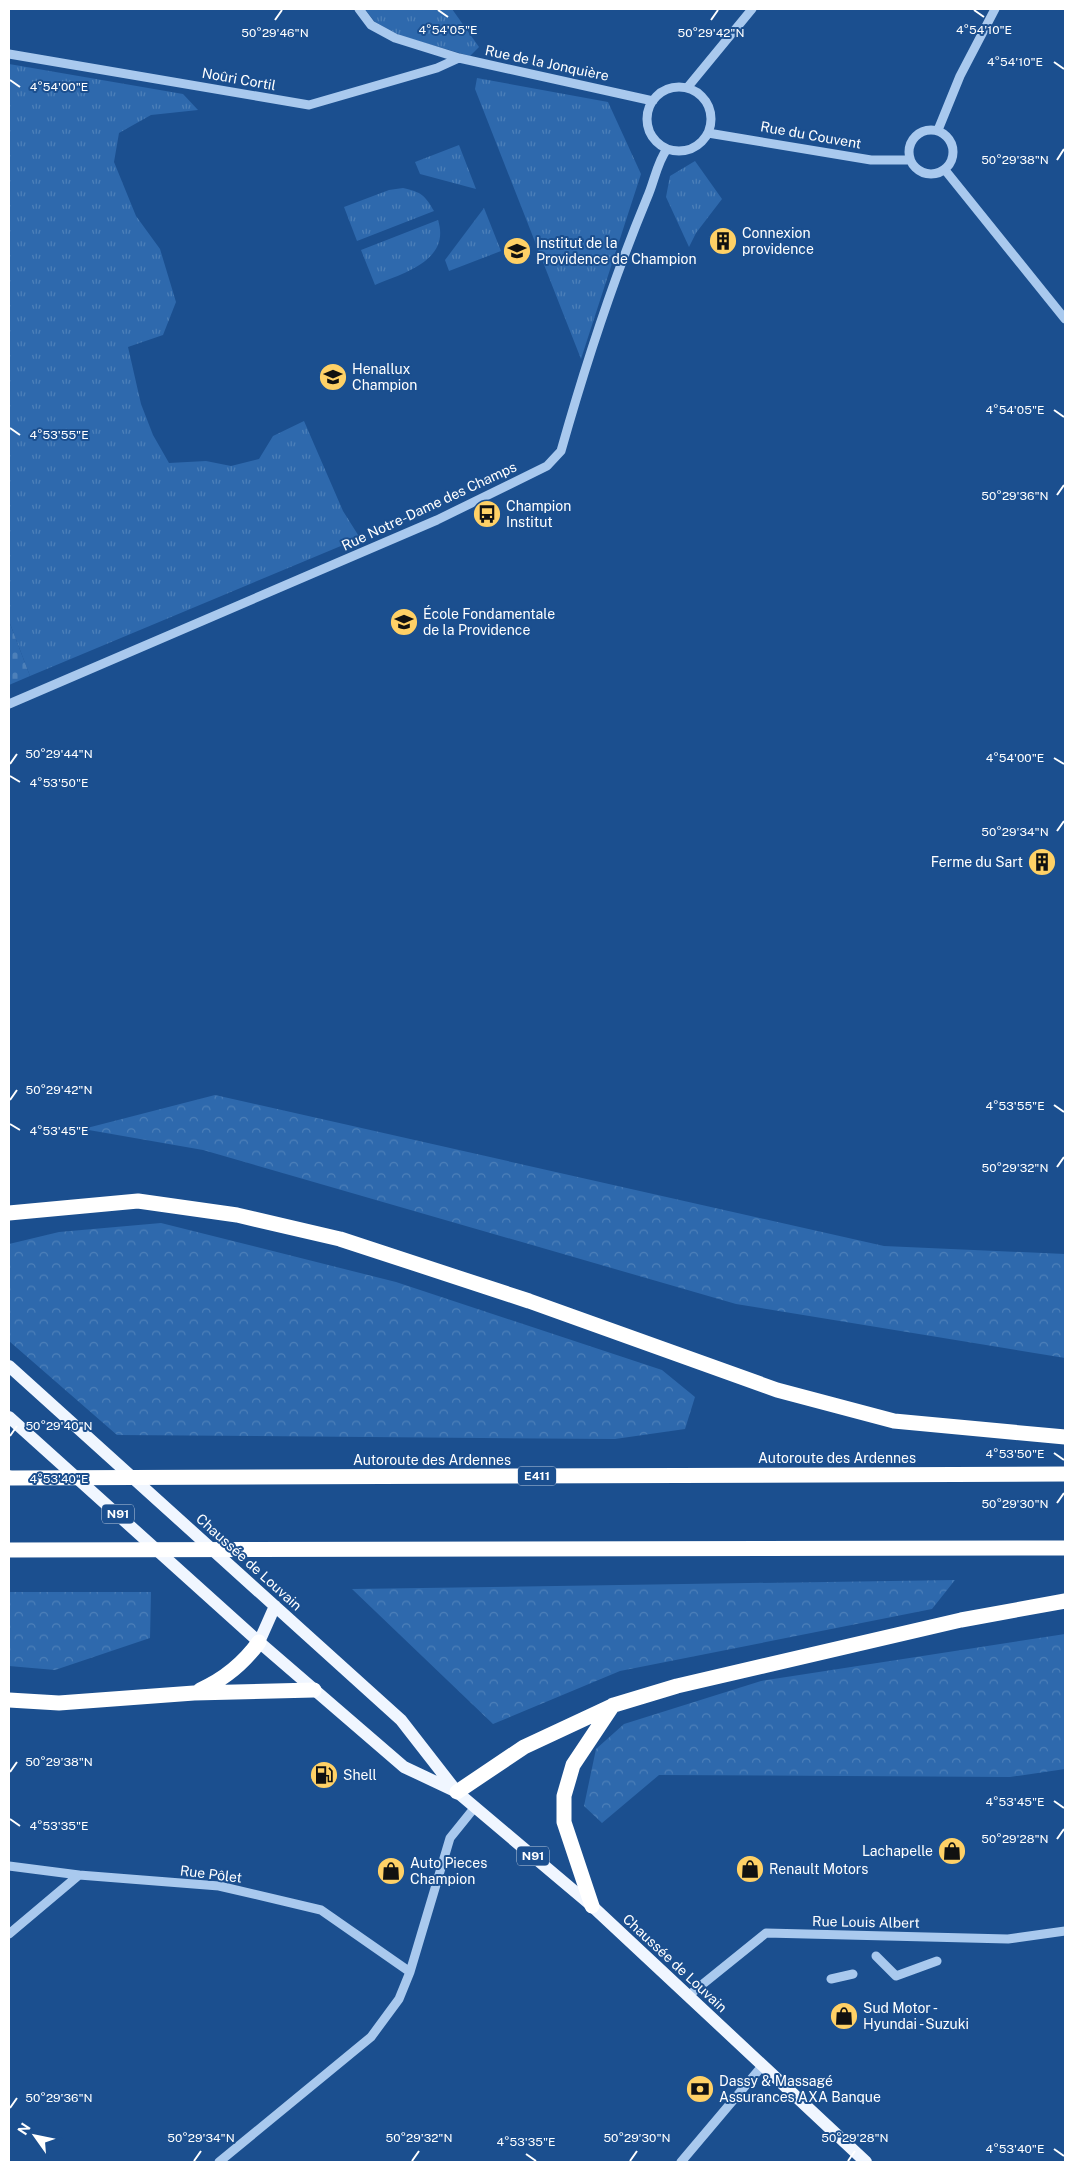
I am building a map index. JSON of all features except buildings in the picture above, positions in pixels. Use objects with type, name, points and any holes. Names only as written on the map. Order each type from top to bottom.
[{"type":"highway","points":[[9,1213],[138,1202],[237,1215],[340,1239],[529,1301],[778,1390],[885,1419],[1065,1437]]},
{"type":"highway","name":"Autoroute des Ardennes","points":[[9,1478],[1065,1474]]},
{"type":"highway","points":[[9,1550],[1065,1548]]},
{"type":"highway","points":[[457,1792],[524,1746],[614,1705],[677,1686],[952,1622],[1065,1602]]},
{"type":"highway","points":[[194,1693],[220,1681],[239,1666],[259,1642]]},
{"type":"highway","points":[[9,1700],[59,1703],[194,1693],[314,1690]]},
{"type":"highway","points":[[592,1906],[564,1822],[564,1796],[574,1765],[614,1705]]},
{"type":"main road","name":"Chaussée de Louvain","points":[[9,1366],[401,1720],[457,1792],[592,1906],[866,2162]]},
{"type":"main road","points":[[9,1379],[33,1388]]},
{"type":"main road","name":"Chaussée de Louvain","points":[[9,1417],[259,1642],[404,1767],[457,1792]]},
{"type":"main road","points":[[259,1642],[275,1606]]},
{"type":"street","name":"Rue de la Jonquière","points":[[359,9],[371,25],[396,38],[459,58],[653,100]]},
{"type":"street","points":[[687,88],[752,9]]},
{"type":"street","points":[[938,130],[960,76],[995,9]]},
{"type":"street","name":"Noûri Cortil","points":[[9,54],[309,105],[437,68],[459,58]]},
{"type":"street","points":[[687,88],[697,92],[705,100],[710,111],[711,122],[708,133],[701,142],[691,149],[679,151],[667,149],[654,139],[647,124],[647,116],[653,100],[664,90],[687,88]]},
{"type":"street","points":[[931,129],[938,130],[950,138],[954,151],[953,158],[945,170],[939,173],[925,173],[919,170],[910,160],[909,146],[917,134],[931,129]]},
{"type":"street","name":"Rue du Couvent","points":[[708,133],[871,160],[910,160]]},
{"type":"street","name":"Rue Notre-Dame des Champs","points":[[9,704],[436,520],[547,466],[561,451],[631,235],[653,184],[663,154],[667,149]]},
{"type":"street","points":[[945,170],[1065,319]]},
{"type":"street","points":[[219,2162],[371,2037],[399,1999],[410,1972],[450,1838],[475,1807]]},
{"type":"street","name":"Rue Pôlet","points":[[9,1866],[79,1875],[219,1886],[322,1910],[410,1972]]},
{"type":"street","points":[[9,1934],[79,1875]]},
{"type":"street","name":"Rue Louis Albert","points":[[688,1996],[766,1933],[1008,1938],[1065,1931]]},
{"type":"street","points":[[876,1956],[896,1976],[937,1961]]},
{"type":"street","points":[[831,1979],[853,1974]]},
{"type":"street","points":[[681,2162],[763,2065]]},
{"type":"green space","points":[[365,9],[452,9],[479,47],[470,56],[401,36],[375,22]]},
{"type":"green space","points":[[9,64],[183,94],[198,110],[151,115],[119,133],[114,162],[136,216],[160,249],[176,302],[163,335],[128,347],[141,404],[153,435],[169,463],[206,461],[231,466],[259,459],[273,436],[304,421],[343,511],[360,538],[30,676],[9,621]]},
{"type":"green space","points":[[477,78],[608,102],[641,174],[581,359],[475,89]]},
{"type":"green space","points":[[459,145],[476,189],[420,174],[415,162]]},
{"type":"green space","points":[[695,161],[722,199],[696,233],[689,247],[666,197],[670,176]]},
{"type":"green space","points":[[403,188],[422,195],[434,211],[357,241],[344,207],[389,190]]},
{"type":"green space","points":[[484,208],[501,251],[449,271],[445,260]]},
{"type":"green space","points":[[438,220],[440,234],[438,246],[431,255],[411,270],[375,285],[361,250]]},
{"type":"green space","points":[[9,621],[30,676],[9,685]]},
{"type":"green space","points":[[215,1095],[884,1246],[1065,1254],[1065,1358],[736,1304],[203,1150],[83,1129]]},
{"type":"green space","points":[[161,1223],[396,1282],[662,1370],[695,1397],[685,1429],[615,1439],[117,1435],[9,1341],[9,1244],[59,1232]]},
{"type":"green space","points":[[955,1580],[932,1609],[620,1671],[493,1724],[352,1589]]},
{"type":"green space","points":[[9,1592],[151,1592],[150,1638],[55,1670],[9,1666]]},
{"type":"green space","points":[[1065,1634],[1065,1769],[1010,1777],[659,1775],[602,1823],[584,1806],[596,1749],[624,1724],[761,1681]]},
{"type":"place","name":"Connexion providence","points":[[723,241]]},
{"type":"place","name":"Institut de la Providence de Champion","points":[[517,251]]},
{"type":"place","name":"Henallux Champion","points":[[333,377]]},
{"type":"place","name":"Champion Institut","points":[[487,514]]},
{"type":"place","name":"École Fondamentale de la Providence","points":[[404,622]]},
{"type":"place","name":"Ferme du Sart","points":[[1042,862]]},
{"type":"place","name":"Shell","points":[[324,1775]]},
{"type":"place","name":"Lachapelle","points":[[952,1851]]},
{"type":"place","name":"Renault Motors","points":[[750,1869]]},
{"type":"place","name":"Auto Pieces Champion","points":[[391,1871]]},
{"type":"place","name":"Sud Motor - Hyundai - Suzuki","points":[[844,2016]]},
{"type":"place","name":"Dassy & Massagé Assurances AXA Banque","points":[[700,2089]]}]
